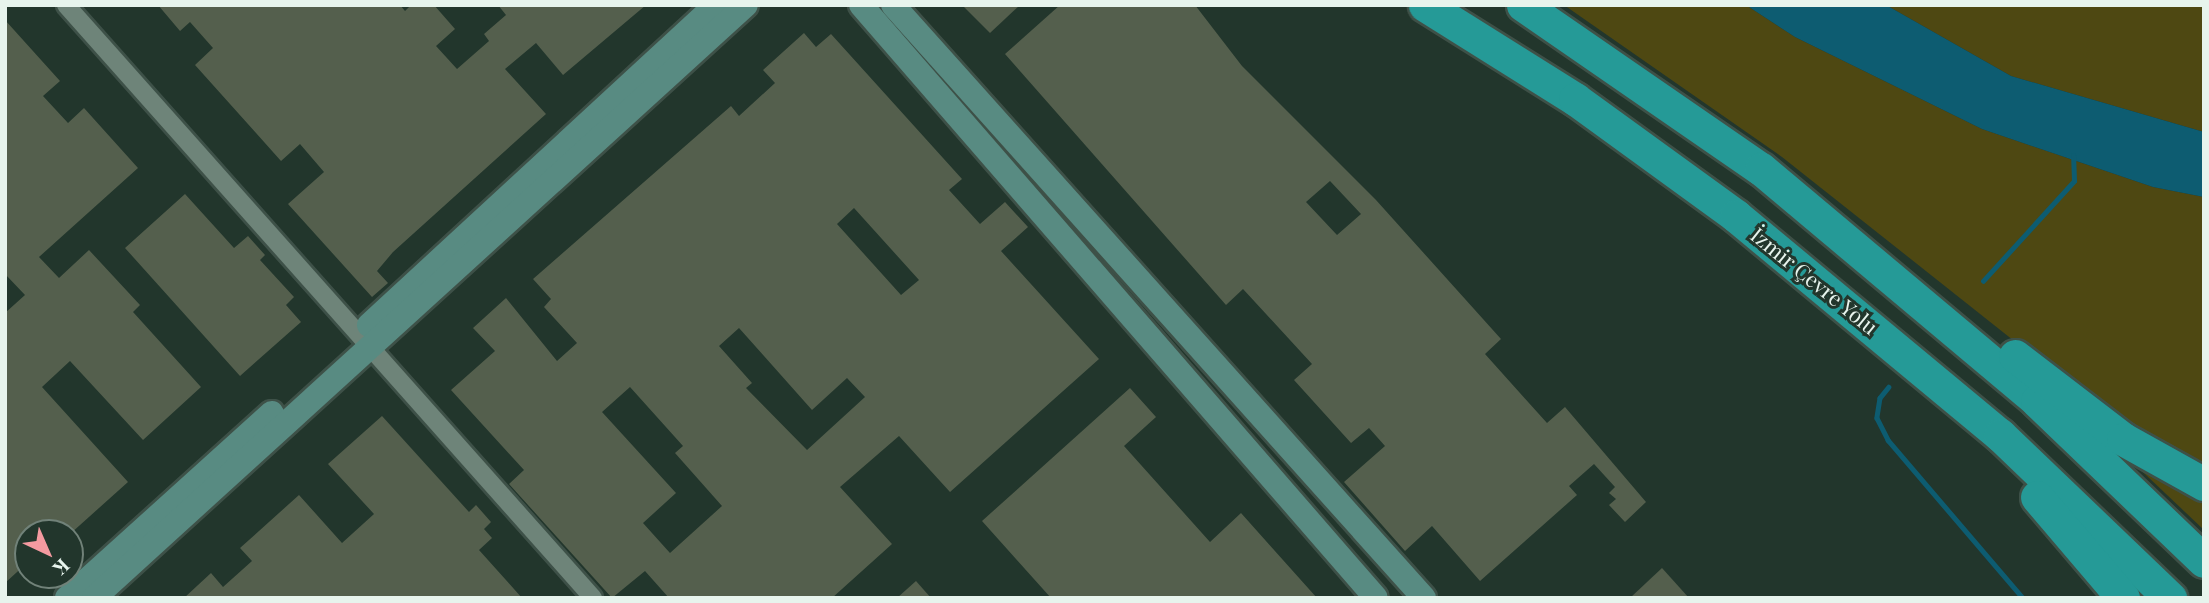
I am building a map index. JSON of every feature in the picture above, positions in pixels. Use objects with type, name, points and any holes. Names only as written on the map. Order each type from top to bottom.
[{"type":"highway","name":"İzmir Çevre Yolu","points":[[1425,5],[1575,99],[1736,215],[1924,370],[2170,598]]},
{"type":"highway","points":[[1523,5],[1761,169],[2037,401],[2204,561]]},
{"type":"highway","points":[[1835,232],[2123,439],[2204,484]]},
{"type":"highway","points":[[1924,370],[2123,598]]},
{"type":"street","points":[[65,5],[593,598]]},
{"type":"street","points":[[94,598],[716,5]]},
{"type":"street","points":[[67,598],[746,5]]},
{"type":"street","points":[[861,5],[1376,598]]},
{"type":"street","points":[[893,5],[1424,598]]},
{"type":"shaded area","points":[[1564,5],[1746,5],[1795,37],[1982,129],[2153,187],[2204,197],[2204,471],[2090,401],[1782,157]]},
{"type":"shaded area","points":[[1886,5],[2204,5],[2204,132],[2011,76]]},
{"type":"shaded area","points":[[2127,457],[2204,497],[2204,530]]},
{"type":"water","points":[[1746,5],[1886,5],[2011,76],[2204,132],[2204,197],[2153,187],[1982,129],[1795,37]]},
{"type":"building","points":[[158,5],[400,5],[405,11],[411,5],[434,5],[455,29],[436,46],[457,69],[489,41],[484,34],[506,15],[498,5],[646,5],[563,75],[536,43],[505,69],[546,114],[393,252],[377,271],[388,283],[372,297],[288,204],[324,172],[300,144],[281,161],[195,65],[213,48],[190,22],[180,31]]},
{"type":"building","points":[[962,5],[1020,5],[990,33]]},
{"type":"building","points":[[1060,5],[1195,5],[1242,66],[1376,200],[1501,339],[1485,354],[1547,423],[1565,407],[1646,502],[1625,522],[1609,505],[1616,499],[1609,493],[1615,487],[1594,464],[1569,486],[1577,495],[1480,581],[1432,526],[1405,551],[1344,482],[1385,446],[1369,428],[1351,443],[1294,380],[1312,364],[1243,289],[1226,305],[1005,54]],"holes":[[[1330,181],[1361,214],[1337,235],[1306,202]]]},
{"type":"building","points":[[5,20],[60,81],[43,96],[68,123],[84,108],[138,168],[39,257],[59,278],[89,250],[140,305],[133,312],[201,387],[143,440],[70,361],[42,387],[128,482],[84,521],[84,519],[14,519],[14,575],[5,583],[5,313],[25,295],[5,274]]},
{"type":"building","points":[[804,33],[816,47],[831,34],[962,179],[949,190],[980,224],[1005,202],[1028,227],[1001,251],[1099,359],[950,492],[899,436],[840,487],[892,544],[832,598],[669,598],[645,571],[612,598],[509,484],[524,470],[451,390],[495,351],[473,328],[506,298],[557,361],[577,343],[544,307],[551,299],[533,279],[731,106],[739,116],[775,83],[763,70]],"holes":[[[854,208],[919,280],[901,295],[837,224]],[[739,328],[812,410],[847,378],[865,397],[807,450],[746,388],[752,383],[719,346]],[[630,387],[683,446],[675,453],[722,506],[670,553],[643,523],[676,493],[602,412]]]},
{"type":"building","points":[[185,194],[234,248],[248,236],[265,255],[260,260],[294,297],[286,305],[301,322],[240,376],[125,248]]},
{"type":"building","points":[[1130,388],[1156,417],[1124,446],[1210,542],[1241,513],[1317,598],[1051,598],[982,521]]},
{"type":"building","points":[[382,416],[469,512],[476,505],[491,522],[484,529],[492,538],[479,550],[522,598],[184,598],[211,573],[223,587],[252,561],[240,548],[299,495],[342,543],[374,514],[328,464]]},
{"type":"building","points":[[1662,568],[1689,598],[1630,598]]},
{"type":"building","points":[[916,581],[931,598],[897,598]]},
{"type":"waterway","points":[[1983,281],[2074,181],[2073,156]]},
{"type":"waterway","points":[[1889,387],[1880,398],[1877,418],[1888,440],[2023,598]]}]
